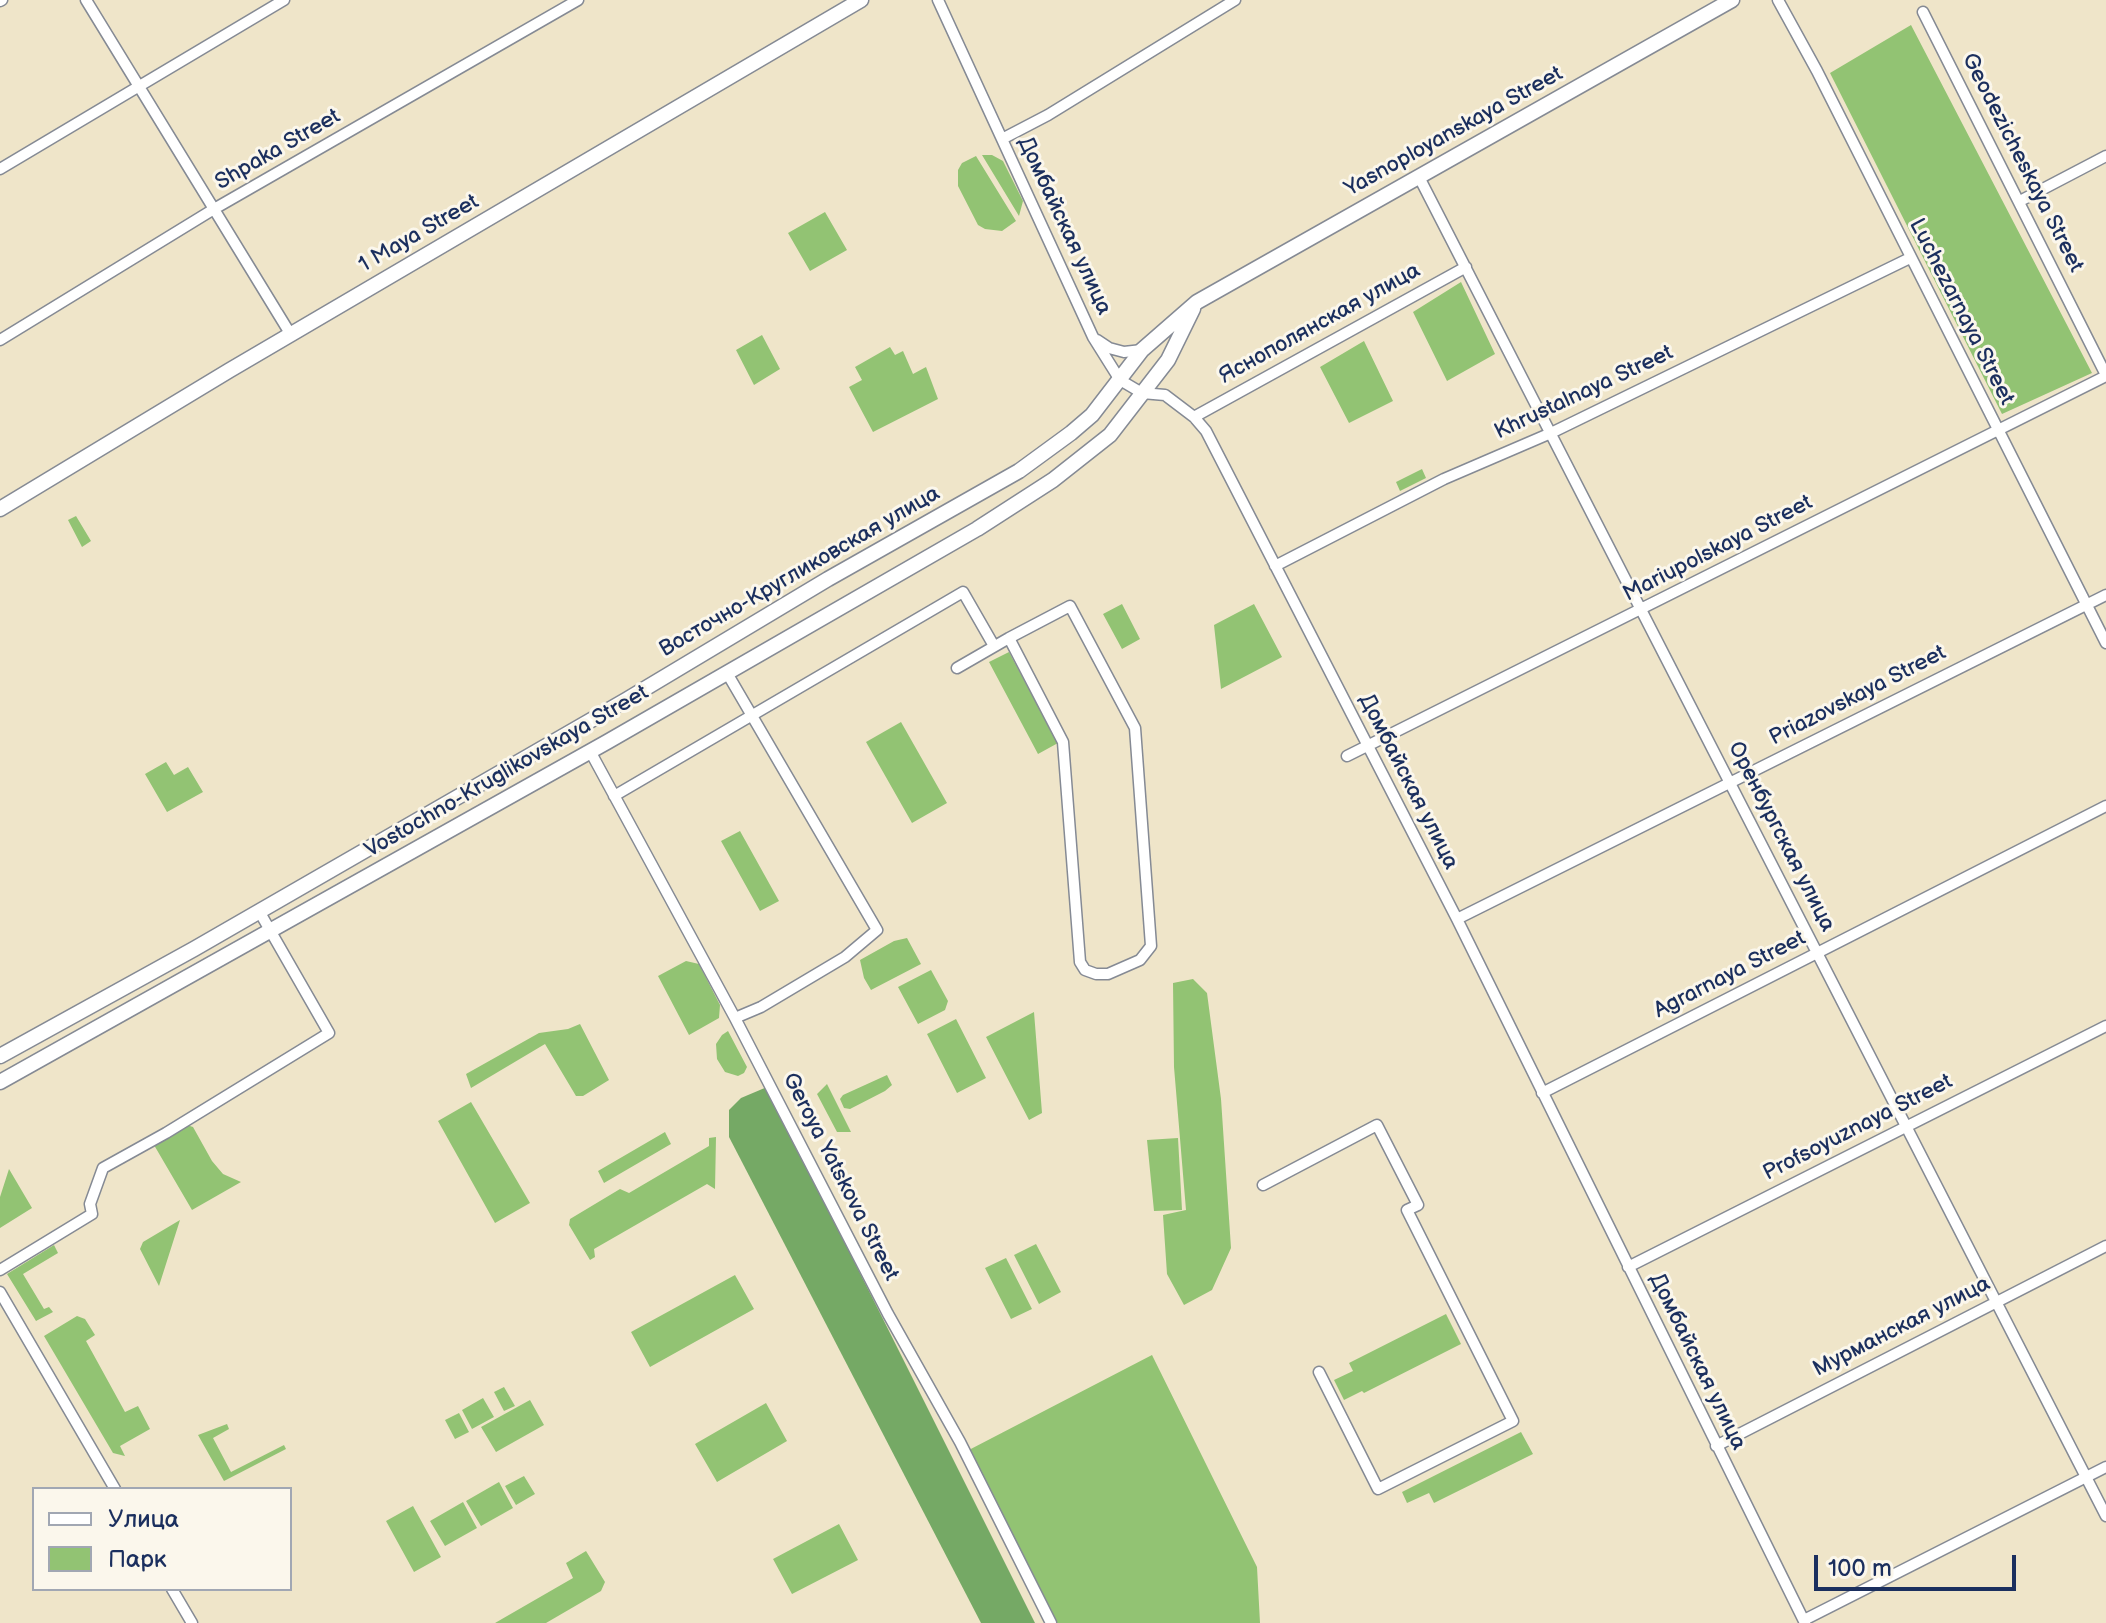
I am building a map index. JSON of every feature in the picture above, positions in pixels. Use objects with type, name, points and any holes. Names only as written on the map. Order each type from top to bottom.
[{"type":"street","points":[[86,0],[291,335]]},
{"type":"street","points":[[0,169],[284,0]]},
{"type":"street","name":"1 Maya Street","points":[[0,509],[861,0]]},
{"type":"street","name":"Домбайская улица","points":[[938,0],[1093,337],[1120,380],[1142,393],[1165,395],[1194,417],[1206,431],[1457,919],[1804,1621]]},
{"type":"street","points":[[1002,139],[1048,115],[1235,0]]},
{"type":"street","name":"Yasnoployanskaya Street","points":[[1142,350],[1197,302],[1732,0]]},
{"type":"street","name":"Luchezarnaya Street","points":[[1778,0],[2106,643]]},
{"type":"street","name":"Shpaka Street","points":[[0,340],[214,209],[573,2]]},
{"type":"street","name":"Geodezicheskaya Street","points":[[1923,12],[2106,375]]},
{"type":"street","points":[[2020,201],[2106,156]]},
{"type":"street","name":"Оренбургская улица","points":[[1419,177],[2106,1516]]},
{"type":"street","name":"Khrustalnaya Street","points":[[1275,566],[1444,479],[1551,433],[1910,258]]},
{"type":"street","name":"Яснополянская улица","points":[[1194,417],[1466,267]]},
{"type":"street","points":[[1019,471],[1032,493],[1110,435],[1168,360],[1197,302]]},
{"type":"street","points":[[1093,337],[1109,348],[1124,352],[1142,350]]},
{"type":"street","name":"Восточно-Кругликовская улица","points":[[259,911],[1019,471],[1092,415],[1142,350]]},
{"type":"street","name":"Mariupolskaya Street","points":[[1347,756],[2106,375]]},
{"type":"street","name":"Vostochno-Kruglikovskaya Street","points":[[0,1082],[727,673],[977,529],[1032,493]]},
{"type":"street","points":[[614,796],[963,592],[994,646]]},
{"type":"street","name":"Priazovskaya Street","points":[[1457,919],[2106,595]]},
{"type":"street","points":[[957,668],[994,646],[1009,638],[1070,606],[1135,728],[1151,946],[1140,960],[1108,974],[1085,970],[1080,962],[1063,742],[1009,638]]},
{"type":"street","points":[[727,673],[877,930],[845,957],[761,1007],[735,1018]]},
{"type":"street","name":"Geroya Yatskova Street","points":[[590,751],[735,1018],[888,1314],[960,1442],[1051,1623]]},
{"type":"street","name":"Agrarnaya Street","points":[[1542,1093],[2106,806]]},
{"type":"street","points":[[0,1056],[259,911],[329,1033],[103,1168],[90,1204],[92,1214],[0,1270]]},
{"type":"street","name":"Profsoyuznaya Street","points":[[1628,1267],[2106,1026]]},
{"type":"street","points":[[1263,1185],[1377,1125],[1418,1205],[1407,1210],[1513,1421],[1378,1489],[1319,1372]]},
{"type":"street","name":"Мурманская улица","points":[[1716,1446],[2106,1246]]},
{"type":"street","points":[[0,1292],[114,1487]]},
{"type":"street","points":[[1804,1621],[2106,1467]]},
{"type":"street","points":[[173,1591],[192,1623]]},
{"type":"green space","points":[[1911,25],[2092,373],[2002,414],[1830,73]]},
{"type":"green space","points":[[982,155],[992,155],[1003,161],[1023,201],[1019,216]]},
{"type":"green space","points":[[976,156],[1016,221],[1002,231],[978,225],[958,186],[958,170],[962,163]]},
{"type":"green space","points":[[825,212],[847,250],[810,271],[788,233]]},
{"type":"green space","points":[[1461,282],[1495,354],[1447,381],[1413,312]]},
{"type":"green space","points":[[762,335],[780,369],[754,385],[736,350]]},
{"type":"green space","points":[[1364,341],[1393,401],[1349,423],[1320,367]]},
{"type":"green space","points":[[890,347],[895,355],[903,351],[913,374],[926,367],[938,399],[873,432],[849,387],[862,380],[855,367]]},
{"type":"green space","points":[[1422,469],[1426,478],[1400,491],[1396,482]]},
{"type":"green space","points":[[76,516],[91,541],[82,547],[68,520]]},
{"type":"green space","points":[[1122,604],[1140,639],[1122,649],[1103,614]]},
{"type":"green space","points":[[1254,604],[1282,657],[1221,689],[1214,625]]},
{"type":"green space","points":[[1009,652],[1058,743],[1038,754],[989,662]]},
{"type":"green space","points":[[901,722],[947,803],[912,823],[866,742]]},
{"type":"green space","points":[[166,762],[174,775],[188,767],[203,792],[167,812],[145,774]]},
{"type":"green space","points":[[740,831],[779,901],[760,911],[721,841]]},
{"type":"green space","points":[[907,938],[921,964],[871,990],[864,978],[860,960],[894,941]]},
{"type":"green space","points":[[686,961],[699,964],[720,1005],[719,1018],[689,1035],[658,976]]},
{"type":"green space","points":[[931,970],[948,1001],[945,1010],[918,1024],[898,987]]},
{"type":"green space","points":[[1193,979],[1207,993],[1221,1099],[1231,1248],[1212,1290],[1184,1305],[1167,1274],[1163,1215],[1186,1210],[1174,1067],[1173,983]]},
{"type":"green space","points":[[1034,1012],[1042,1113],[1029,1120],[986,1037]]},
{"type":"green space","points":[[956,1019],[986,1078],[957,1093],[927,1034]]},
{"type":"green space","points":[[580,1024],[609,1080],[583,1096],[576,1096],[545,1044],[471,1088],[466,1074],[539,1033]]},
{"type":"green space","points":[[728,1031],[747,1067],[738,1076],[725,1072],[717,1059],[716,1044]]},
{"type":"green space","points":[[887,1075],[892,1085],[885,1091],[850,1109],[844,1108],[840,1099],[843,1095]]},
{"type":"green space","points":[[827,1084],[851,1132],[837,1132],[817,1094]]},
{"type":"green space","points":[[767,1087],[1035,1623],[981,1623],[729,1137],[729,1110],[741,1098]]},
{"type":"green space","points":[[471,1102],[530,1203],[495,1223],[438,1121]]},
{"type":"green space","points":[[187,1125],[193,1127],[223,1174],[241,1182],[192,1210],[154,1145]]},
{"type":"green space","points":[[665,1132],[671,1144],[604,1183],[598,1171]]},
{"type":"green space","points":[[716,1137],[715,1189],[707,1184],[594,1249],[595,1257],[590,1260],[569,1225],[570,1219],[620,1189],[629,1193],[709,1146],[709,1138]]},
{"type":"green space","points":[[1178,1138],[1182,1210],[1154,1211],[1147,1140]]},
{"type":"green space","points":[[9,1169],[32,1208],[0,1228],[0,1197]]},
{"type":"green space","points":[[180,1220],[159,1286],[140,1249],[143,1242]]},
{"type":"green space","points":[[1036,1244],[1061,1292],[1039,1304],[1014,1255]]},
{"type":"green space","points":[[54,1245],[58,1253],[23,1274],[44,1309],[49,1307],[53,1312],[36,1321],[7,1274]]},
{"type":"green space","points":[[1006,1258],[1032,1309],[1011,1319],[985,1268]]},
{"type":"green space","points":[[735,1275],[754,1309],[650,1367],[631,1332]]},
{"type":"green space","points":[[1446,1314],[1461,1344],[1344,1400],[1334,1380],[1353,1371],[1349,1363]]},
{"type":"green space","points":[[77,1316],[85,1319],[95,1335],[86,1341],[125,1412],[138,1406],[150,1429],[120,1446],[125,1456],[113,1453],[44,1336]]},
{"type":"green space","points":[[1152,1355],[1257,1567],[1260,1623],[1053,1623],[965,1452]]},
{"type":"green space","points":[[504,1387],[515,1406],[504,1411],[494,1392]]},
{"type":"green space","points":[[483,1398],[494,1417],[472,1429],[462,1410]]},
{"type":"green space","points":[[530,1400],[544,1425],[496,1452],[481,1427]]},
{"type":"green space","points":[[766,1403],[787,1441],[717,1482],[695,1444]]},
{"type":"green space","points":[[459,1413],[469,1432],[455,1439],[445,1420]]},
{"type":"green space","points":[[227,1424],[229,1429],[213,1438],[231,1472],[284,1445],[286,1449],[224,1481],[198,1435]]},
{"type":"green space","points":[[1521,1432],[1533,1454],[1434,1503],[1429,1493],[1407,1503],[1402,1492]]},
{"type":"green space","points":[[524,1476],[535,1494],[516,1505],[505,1486]]},
{"type":"green space","points":[[499,1482],[513,1508],[481,1526],[466,1501]]},
{"type":"green space","points":[[463,1502],[477,1528],[445,1546],[430,1521]]},
{"type":"green space","points":[[413,1506],[441,1557],[414,1572],[386,1521]]},
{"type":"green space","points":[[839,1524],[858,1560],[792,1594],[773,1559]]},
{"type":"green space","points":[[586,1551],[605,1582],[601,1591],[546,1623],[495,1623],[573,1578],[566,1563]]}]
